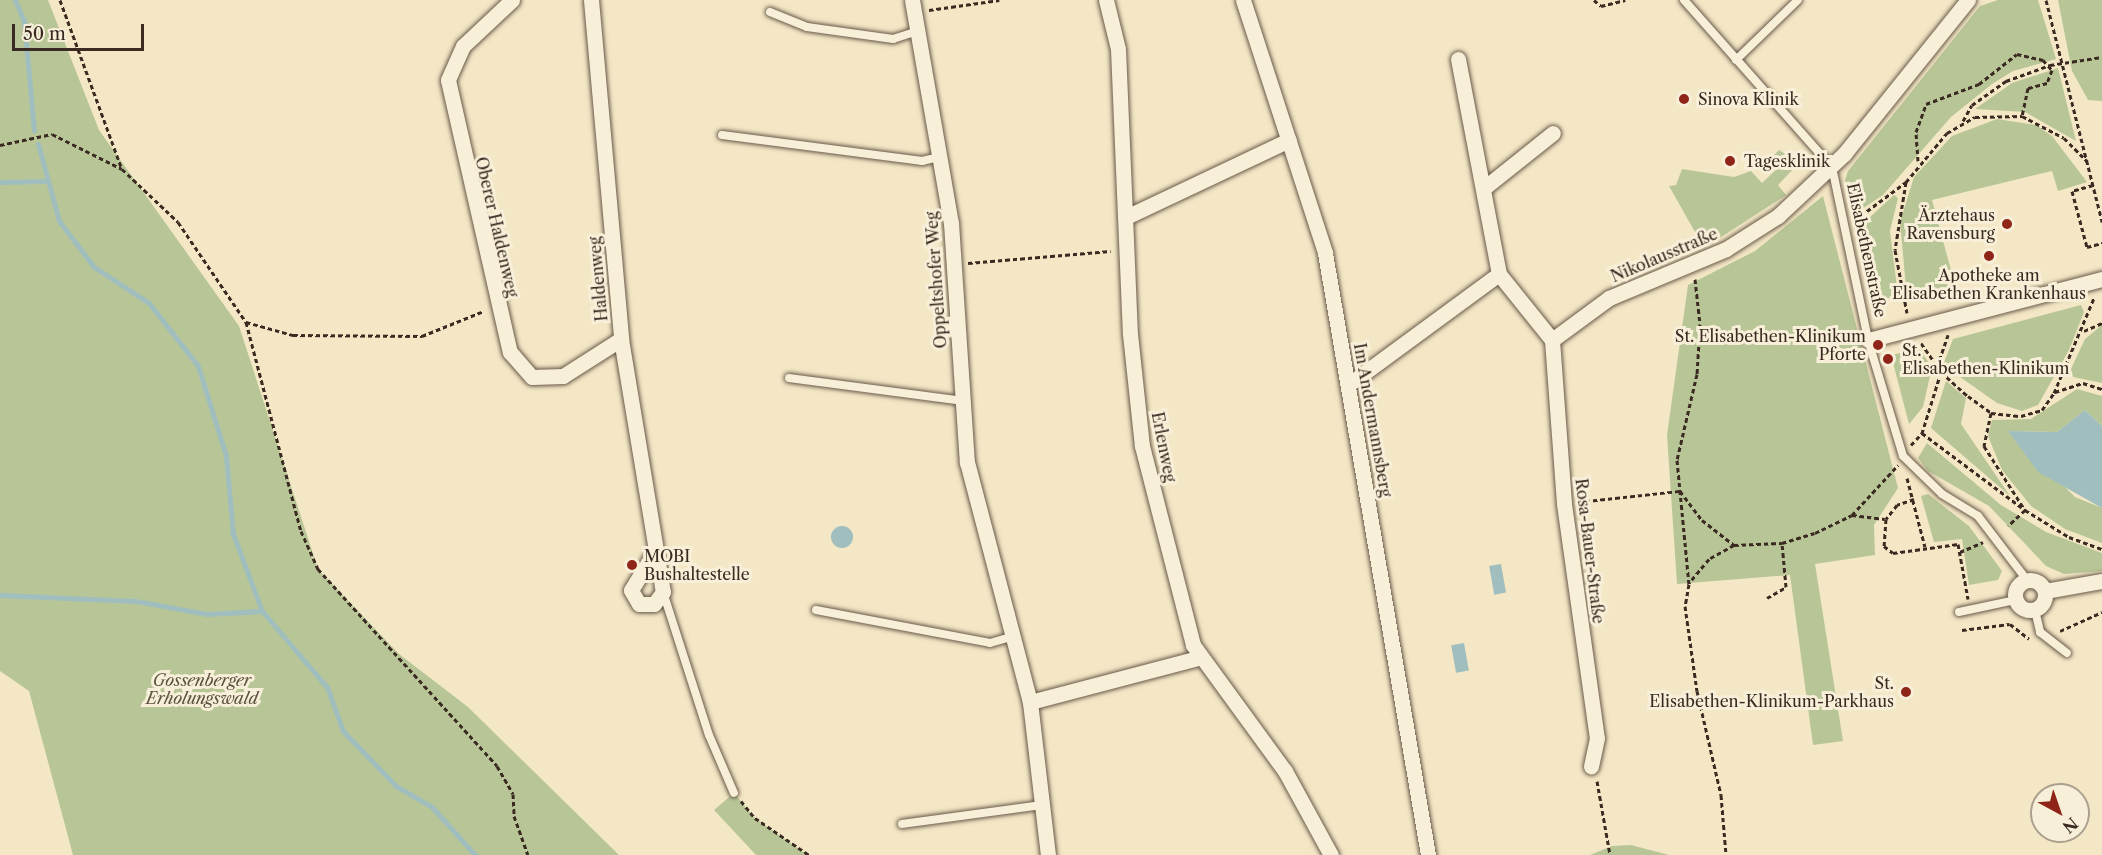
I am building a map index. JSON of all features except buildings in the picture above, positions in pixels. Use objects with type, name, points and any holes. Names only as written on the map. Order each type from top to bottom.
[{"type":"street","name":"Oberer Haldenweg","points":[[512,0],[463,46],[448,80],[496,306],[510,352],[532,376],[563,376],[621,339]]},
{"type":"street","name":"Haldenweg","points":[[591,0],[621,339],[654,553],[663,592]]},
{"type":"street","name":"Erlenweg","points":[[1106,0],[1118,49],[1130,334],[1142,446],[1198,658],[1285,771],[1331,855]]},
{"type":"street","name":"Im Andermannsberg","points":[[1243,0],[1325,253],[1428,855]]},
{"type":"street","name":"Nikolausstraße","points":[[1552,340],[1609,298],[1695,262],[1778,216],[1832,168],[1968,0]]},
{"type":"street","name":"Oppeltshofer Weg","points":[[913,6],[942,156],[954,265],[969,473],[1030,702],[1048,855]]},
{"type":"street","points":[[1458,58],[1499,274],[1552,340]]},
{"type":"street","points":[[1484,188],[1553,133]]},
{"type":"street","points":[[1126,217],[1289,140]]},
{"type":"street","points":[[1349,384],[1499,274]]},
{"type":"street","name":"Elisabethenstraße","points":[[1868,340],[1911,327],[2096,281]]},
{"type":"street","name":"Rosa-Bauer-Straße","points":[[1552,340],[1564,504],[1597,738],[1591,766]]},
{"type":"street","points":[[654,553],[631,590],[639,604],[654,604],[663,592]]},
{"type":"street","points":[[2027,580],[2016,590],[2015,600],[2025,610],[2035,610],[2043,605],[2045,591],[2102,581]]},
{"type":"street","name":"Elisabethenstraße","points":[[2027,580],[2045,591]]},
{"type":"street","points":[[1030,702],[1198,658]]},
{"type":"lane","points":[[1684,0],[1832,168]]},
{"type":"lane","points":[[1736,60],[1798,0]]},
{"type":"lane","points":[[770,12],[807,27],[893,39],[919,31]]},
{"type":"lane","points":[[722,135],[922,161],[942,156]]},
{"type":"lane","name":"Elisabethenstraße","points":[[1832,168],[1868,340],[1903,456],[1935,488],[1978,516],[2027,580]]},
{"type":"lane","points":[[789,378],[963,401]]},
{"type":"lane","points":[[663,592],[709,735],[734,793]]},
{"type":"lane","points":[[1959,612],[2015,600]]},
{"type":"lane","points":[[816,610],[990,643],[1011,637]]},
{"type":"lane","points":[[2035,610],[2045,638],[2067,653]]},
{"type":"lane","points":[[902,824],[1042,805]]},
{"type":"path","points":[[60,0],[122,169]]},
{"type":"path","points":[[913,6],[999,0]]},
{"type":"path","points":[[1594,0],[1602,6],[1625,0]]},
{"type":"path","points":[[2046,0],[2102,222]]},
{"type":"path","points":[[1918,163],[1916,132],[1926,104],[1979,84],[2017,54],[2050,65]]},
{"type":"path","points":[[1844,227],[1906,182],[1918,163],[1963,122],[1972,105],[2006,81],[2062,62],[2102,57]]},
{"type":"path","points":[[2022,116],[2028,88],[2047,83],[2050,65]]},
{"type":"path","points":[[1963,122],[1988,114],[2022,116],[2064,138],[2087,161]]},
{"type":"path","points":[[0,145],[52,134],[122,169],[178,222],[246,322],[301,531],[318,569],[498,766],[513,795],[514,816],[528,855]]},
{"type":"path","points":[[1906,182],[1895,250],[1911,327],[1941,372],[1991,413],[2021,416],[2042,410],[2054,393],[2096,304],[2096,281]]},
{"type":"path","points":[[2093,185],[2072,191],[2087,247],[2102,243]]},
{"type":"path","points":[[954,265],[1115,250]]},
{"type":"path","points":[[1695,262],[1699,344],[1697,374],[1680,429],[1680,491],[1689,584],[1685,606],[1695,681],[1721,795],[1726,855]]},
{"type":"path","points":[[246,322],[293,335],[422,336],[496,306]]},
{"type":"path","points":[[1937,367],[1954,317]]},
{"type":"path","points":[[2082,332],[2102,323]]},
{"type":"path","points":[[1941,372],[1922,433],[2025,510],[2069,537],[2102,549]]},
{"type":"path","points":[[2054,393],[2083,383],[2102,389]]},
{"type":"path","points":[[1991,413],[1984,446],[2025,510]]},
{"type":"path","points":[[1689,584],[1709,559],[1734,545],[1782,543],[1852,514],[1882,487],[1903,456]]},
{"type":"path","points":[[1903,456],[1924,547]]},
{"type":"path","points":[[1564,504],[1680,491]]},
{"type":"path","points":[[1680,491],[1702,520],[1734,545]]},
{"type":"path","points":[[1914,499],[1897,505],[1886,519],[1884,546],[1893,553],[1907,554],[1924,547],[1958,544],[1973,626]]},
{"type":"path","points":[[2008,526],[2025,510]]},
{"type":"path","points":[[1852,514],[1886,519]]},
{"type":"path","points":[[1959,552],[1983,542]]},
{"type":"path","points":[[1767,598],[1786,587],[1782,543]]},
{"type":"path","points":[[1962,630],[1973,626],[2010,624],[2028,639],[2045,638],[2102,612]]},
{"type":"path","points":[[1591,766],[1611,854]]},
{"type":"path","points":[[734,793],[755,818],[808,855]]},
{"type":"green space","name":"Gossenberger Erholungswald","points":[[0,0],[48,0],[99,130],[239,326],[318,569],[399,654],[468,707],[619,855],[73,855],[29,691],[0,671]]},
{"type":"green space","points":[[1998,0],[2038,0],[2056,59],[2013,71],[1992,84],[1951,117],[1883,195],[1856,213],[1845,180],[1848,171],[1980,6]]},
{"type":"green space","points":[[2058,0],[2102,0],[2102,101],[2088,100],[2072,71]]},
{"type":"green space","points":[[2058,68],[2076,141],[2025,112],[1975,109],[2012,83]]},
{"type":"green space","points":[[1997,119],[2036,125],[2052,136],[2087,182],[2058,191],[2052,171],[1932,200],[1955,285],[1907,298],[1900,222],[1914,177],[1952,136]]},
{"type":"green space","points":[[1779,150],[1799,163],[1778,185],[1786,195],[1704,248],[1669,186],[1676,185],[1682,169],[1734,177],[1751,171],[1762,183],[1781,165],[1774,155]]},
{"type":"green space","points":[[1894,195],[1898,198],[1890,231],[1898,296],[1879,300],[1857,229]]},
{"type":"green space","points":[[1823,196],[1898,488],[1874,525],[1875,555],[1815,564],[1843,741],[1813,745],[1790,575],[1677,584],[1667,435],[1688,285],[1755,251]]},
{"type":"green space","points":[[2081,305],[2084,312],[2069,350],[2038,405],[2022,411],[1997,403],[1943,365],[1953,339]]},
{"type":"green space","points":[[2102,325],[2102,383],[2073,377],[2071,369],[2085,339]]},
{"type":"green space","points":[[1919,349],[1932,367],[1923,407],[1909,424],[1891,355]]},
{"type":"green space","points":[[1946,381],[1966,398],[1961,424],[2010,496],[1931,428]]},
{"type":"green space","points":[[2077,389],[2102,396],[2102,426],[2085,410],[2057,432],[2009,431],[2075,497],[2102,508],[2102,543],[2065,529],[2031,506],[2002,470],[1988,436],[1992,420],[2031,419]]},
{"type":"green space","points":[[1927,443],[2001,505],[2046,532],[2102,553],[2102,571],[2064,574],[2046,566],[1989,506],[1928,471],[1918,458]]},
{"type":"green space","points":[[1928,494],[1969,526],[2002,571],[1998,580],[1969,585],[1962,539],[1934,542],[1921,496]]},
{"type":"green space","points":[[734,793],[755,818],[808,855],[756,855],[714,810]]},
{"type":"green space","points":[[1631,845],[1669,855],[1590,855],[1612,846]]},
{"type":"water","points":[[2085,410],[2102,426],[2102,508],[2038,472],[2008,431],[2057,432]]},
{"type":"water","points":[[842,526],[850,529],[853,537],[850,545],[842,548],[834,545],[831,537],[834,529]]},
{"type":"water","points":[[1501,564],[1506,593],[1494,595],[1489,566]]},
{"type":"water","points":[[1464,643],[1469,671],[1456,673],[1451,645]]},
{"type":"waterway","points":[[15,0],[24,21],[34,131]]},
{"type":"waterway","points":[[38,144],[59,221],[94,267],[149,303],[198,366],[226,456],[233,534],[262,611],[327,687],[343,731],[396,786],[432,807],[475,855]]},
{"type":"waterway","points":[[0,182],[45,181]]},
{"type":"waterway","points":[[0,595],[136,601],[207,614],[262,611]]},
{"type":"place","name":"Sinova Klinik","points":[[1684,99]]},
{"type":"place","name":"Tagesklinik","points":[[1730,161]]},
{"type":"place","name":"Ärztehaus Ravensburg","points":[[2007,224]]},
{"type":"place","name":"Apotheke am Elisabethen Krankenhaus","points":[[1989,256]]},
{"type":"place","name":"St. Elisabethen-Klinikum Pforte","points":[[1878,345]]},
{"type":"place","name":"St. Elisabethen-Klinikum","points":[[1888,359]]},
{"type":"place","name":"MOBI Bushaltestelle","points":[[632,565]]},
{"type":"place","name":"St. Elisabethen-Klinikum-Parkhaus","points":[[1906,692]]}]
